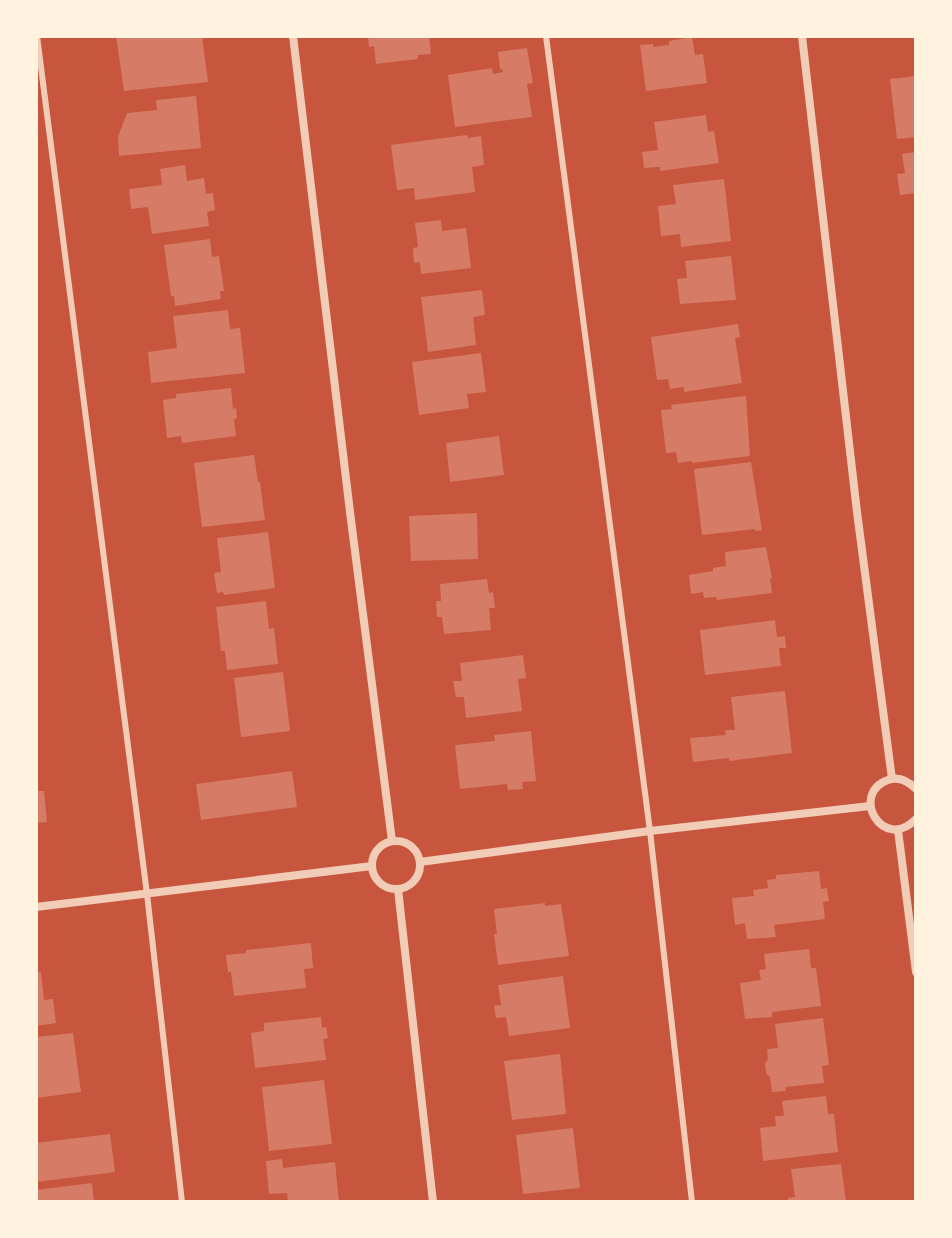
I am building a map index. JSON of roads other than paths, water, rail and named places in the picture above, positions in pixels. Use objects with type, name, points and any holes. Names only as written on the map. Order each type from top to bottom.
[{"type":"street","points":[[293,36],[392,841]]},
{"type":"street","points":[[802,36],[857,512],[892,779]]},
{"type":"street","points":[[916,789],[908,781],[885,781],[874,791],[870,806],[872,814],[883,826],[898,830],[916,819]]},
{"type":"street","points":[[420,862],[870,806]]},
{"type":"street","points":[[898,830],[916,972]]},
{"type":"street","points":[[392,841],[400,841],[414,848],[420,862],[420,870],[412,883],[398,889],[382,885],[376,879],[372,866],[373,855],[378,848],[392,841]]},
{"type":"street","points":[[36,907],[372,866]]},
{"type":"street","points":[[398,889],[433,1202]]},
{"type":"lane","points":[[37,36],[147,894],[182,1202]]},
{"type":"lane","points":[[546,36],[650,831],[692,1202]]}]
